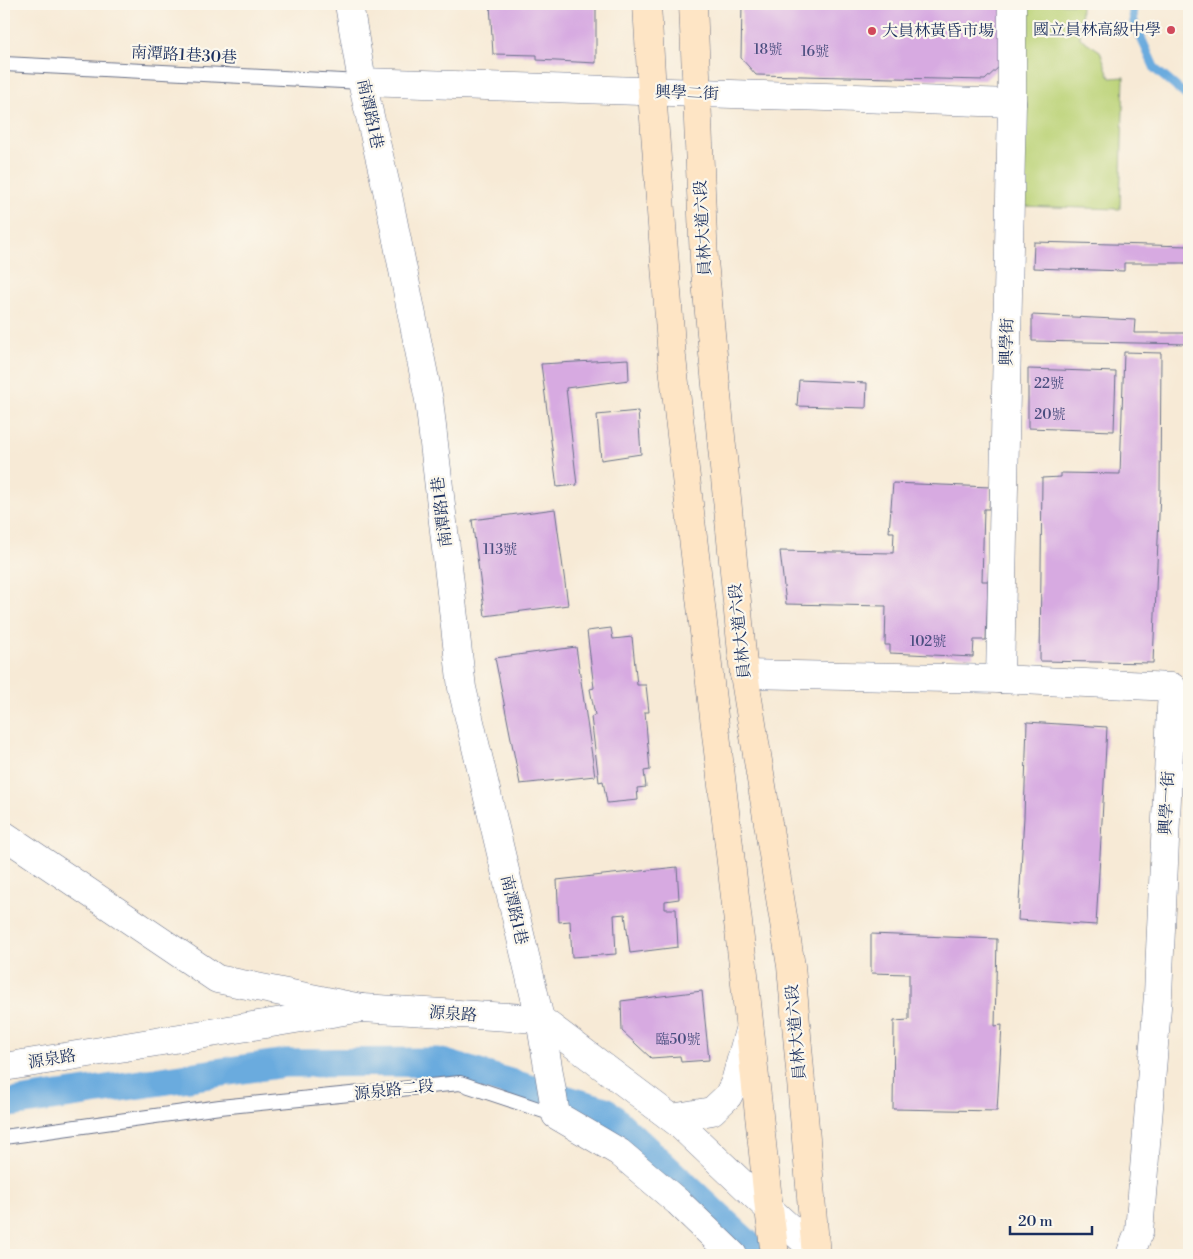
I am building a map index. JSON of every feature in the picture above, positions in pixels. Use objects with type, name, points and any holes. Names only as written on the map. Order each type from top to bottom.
[{"type":"main road","points":[[647,4],[672,358],[775,1255]]},
{"type":"main road","name":"員林大道六段","points":[[693,4],[704,261],[744,674],[790,966],[817,1254]]},
{"type":"street","name":"南潭路1巷","points":[[349,4],[362,82],[387,190],[429,400],[462,688],[540,1020],[556,1115]]},
{"type":"street","name":"興學街","points":[[1000,679],[1012,103],[1012,4]]},
{"type":"street","name":"興學二街","points":[[362,82],[1012,103]]},
{"type":"street","name":"興學一街","points":[[744,674],[1000,679],[1172,687],[1158,995],[1139,1232],[1130,1255]]},
{"type":"street","points":[[4,835],[217,979],[362,1008]]},
{"type":"street","name":"源泉路","points":[[4,1067],[362,1008],[540,1020]]},
{"type":"street","points":[[540,1020],[672,1118],[817,1254]]},
{"type":"street","points":[[672,1118],[712,1111],[728,1096],[735,1082],[749,1030]]},
{"type":"street","name":"源泉路二段","points":[[556,1115],[619,1152],[678,1202],[733,1255]]},
{"type":"lane","name":"南潭路1巷30巷","points":[[4,64],[362,82]]},
{"type":"lane","name":"源泉路二段","points":[[4,1137],[220,1107],[460,1083],[556,1115]]},
{"type":"green space","points":[[1025,4],[1081,4],[1080,38],[1100,51],[1110,78],[1124,77],[1120,209],[1019,206]]},
{"type":"building","points":[[490,4],[596,4],[596,63],[537,60],[537,55],[493,54]]},
{"type":"building","name":"大員林黃昏市場","points":[[742,4],[1002,4],[1001,65],[985,80],[756,75],[741,58]]},
{"type":"building","points":[[1034,242],[1189,246],[1189,263],[1124,263],[1124,271],[1033,268]]},
{"type":"building","points":[[1032,315],[1135,320],[1134,333],[1189,333],[1189,344],[1032,341]]},
{"type":"building","points":[[1124,352],[1161,353],[1160,491],[1153,663],[1040,661],[1042,478],[1061,477],[1061,473],[1120,474]]},
{"type":"building","points":[[628,359],[629,380],[566,388],[577,485],[557,487],[541,364]]},
{"type":"building","points":[[1028,369],[1116,372],[1114,431],[1028,428]]},
{"type":"building","points":[[799,380],[867,383],[866,408],[797,406]]},
{"type":"building","points":[[638,411],[641,454],[601,460],[597,415]]},
{"type":"building","points":[[893,483],[990,487],[989,509],[984,509],[982,581],[988,581],[986,640],[974,640],[973,657],[890,653],[890,645],[885,645],[886,606],[786,604],[780,551],[893,553],[894,532],[889,532]]},
{"type":"building","points":[[555,509],[568,605],[485,616],[472,520]]},
{"type":"building","points":[[611,628],[613,639],[632,637],[637,685],[646,685],[649,712],[645,712],[650,770],[644,771],[646,787],[637,788],[638,800],[607,803],[603,781],[599,782],[591,717],[595,715],[590,689],[594,688],[587,631]]},
{"type":"building","points":[[576,647],[595,776],[520,784],[495,658]]},
{"type":"building","points":[[1027,722],[1107,727],[1096,925],[1018,920]]},
{"type":"building","points":[[677,867],[679,899],[665,901],[665,909],[676,909],[678,947],[630,953],[625,914],[614,915],[616,954],[572,957],[570,921],[559,922],[557,880]]},
{"type":"building","points":[[871,934],[997,939],[995,1026],[1002,1025],[997,1111],[893,1109],[894,1021],[909,1020],[909,974],[871,973]]},
{"type":"building","points":[[702,991],[709,1060],[681,1062],[680,1056],[651,1058],[622,1031],[621,1001]]},
{"type":"waterway","points":[[1132,4],[1134,22],[1155,69],[1189,98]]},
{"type":"waterway","points":[[4,1104],[285,1063],[438,1062],[605,1111],[759,1255]]},
{"type":"place","name":"國立員林高級中學","points":[[1171,30]]},
{"type":"place","name":"大員林黃昏市場","points":[[872,31]]}]
